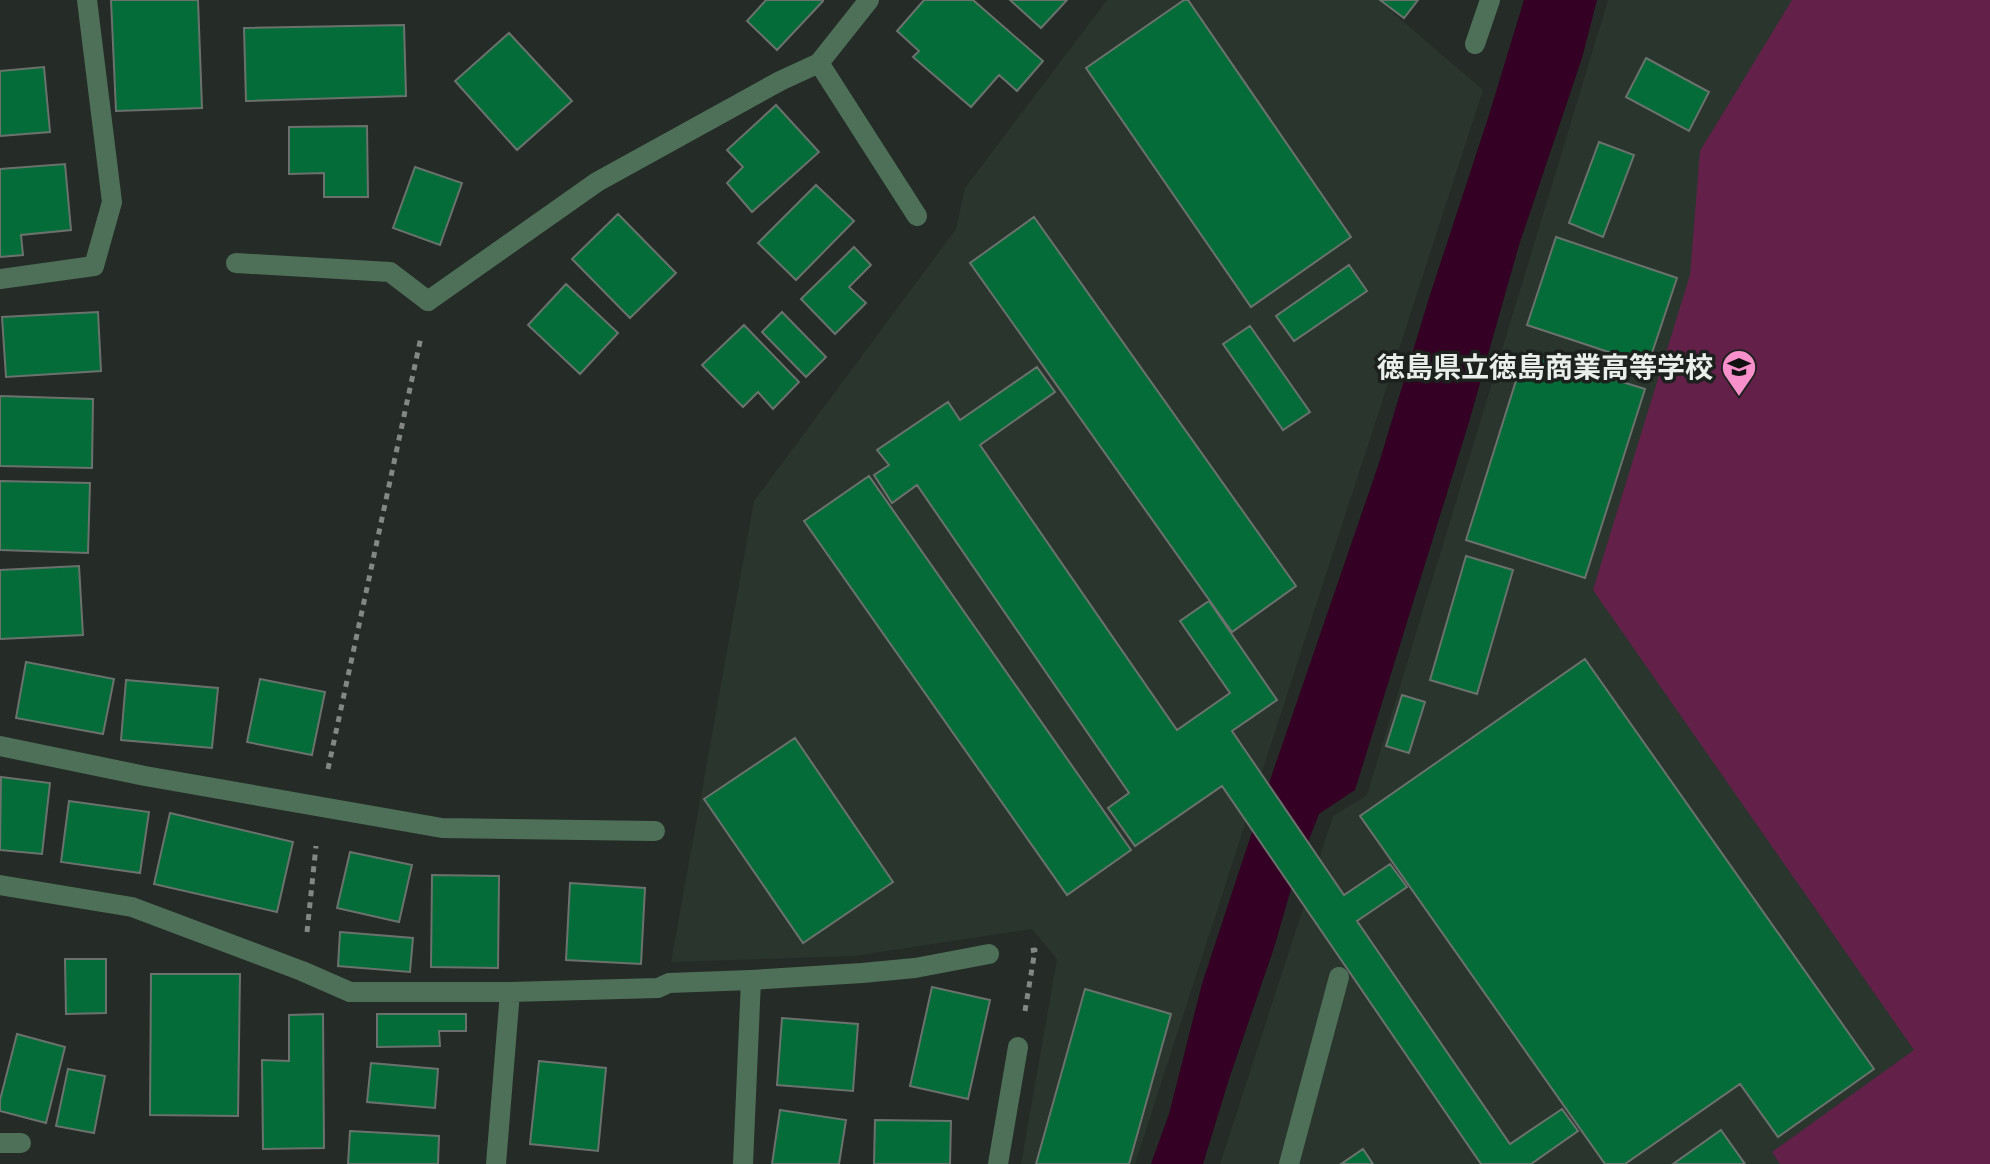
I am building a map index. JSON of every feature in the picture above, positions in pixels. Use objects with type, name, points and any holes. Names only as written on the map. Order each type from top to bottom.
[{"type":"street","points":[[0,279],[94,266],[112,202],[87,0]]},
{"type":"street","points":[[236,263],[390,272],[428,301],[597,182],[780,81],[819,63],[869,0]]},
{"type":"street","points":[[1475,44],[1490,0]]},
{"type":"street","points":[[819,63],[917,216]]},
{"type":"street","points":[[0,746],[145,776],[442,828],[655,831]]},
{"type":"street","points":[[0,885],[132,907],[350,992],[658,988],[669,983],[915,968],[989,954]]},
{"type":"street","points":[[1289,1164],[1339,977]]},
{"type":"street","points":[[743,1164],[751,980]]},
{"type":"street","points":[[496,1164],[510,992]]},
{"type":"street","points":[[998,1164],[1018,1047]]},
{"type":"street","points":[[0,1143],[21,1143]]},
{"type":"path","points":[[302,971],[320,807],[428,301]]},
{"type":"path","points":[[989,954],[1035,950],[1018,1047]]},
{"type":"shaded area","name":"徳島県立徳島商業高等学校","points":[[1107,0],[1378,0],[1483,90],[1135,1164],[1021,1164],[1057,959],[1032,929],[854,956],[671,962],[754,501],[956,229],[965,188]]},
{"type":"shaded area","points":[[1524,0],[1597,0],[1582,58],[1519,245],[1469,422],[1355,790],[1319,814],[1295,875],[1203,1164],[1151,1164],[1169,1114],[1202,984],[1379,463]]},
{"type":"shaded area","name":"徳島県立徳島商業高等学校","points":[[1608,0],[1990,0],[1990,1164],[1220,1164],[1333,816],[1367,795]]},
{"type":"shaded area","points":[[1792,0],[1990,0],[1990,1164],[1780,1164],[1772,1152],[1914,1050],[1593,590],[1690,275],[1700,151]]},
{"type":"building","points":[[111,0],[198,0],[202,108],[116,111]]},
{"type":"building","points":[[766,0],[823,1],[777,50],[747,21]]},
{"type":"building","points":[[924,0],[973,0],[1043,61],[1017,91],[999,75],[971,107],[913,57],[919,51],[897,31]]},
{"type":"building","points":[[1010,0],[1067,0],[1041,28]]},
{"type":"building","points":[[1188,0],[1351,237],[1251,307],[1086,68]]},
{"type":"building","points":[[1380,0],[1418,0],[1404,18]]},
{"type":"building","points":[[404,25],[406,96],[246,101],[244,28]]},
{"type":"building","points":[[509,33],[572,101],[517,150],[455,81]]},
{"type":"building","points":[[1646,58],[1709,92],[1689,131],[1626,97]]},
{"type":"building","points":[[44,67],[50,132],[0,136],[0,71]]},
{"type":"building","points":[[776,105],[819,152],[752,212],[727,183],[743,167],[727,150]]},
{"type":"building","points":[[367,126],[368,197],[324,197],[324,173],[289,174],[289,127]]},
{"type":"building","points":[[1599,142],[1634,155],[1603,237],[1569,223]]},
{"type":"building","points":[[65,164],[71,230],[21,235],[23,255],[0,257],[0,169]]},
{"type":"building","points":[[415,167],[462,183],[440,245],[393,228]]},
{"type":"building","points":[[816,185],[854,221],[796,280],[758,243]]},
{"type":"building","points":[[618,214],[676,273],[630,318],[572,259]]},
{"type":"building","points":[[1034,217],[1296,586],[1232,632],[970,263]]},
{"type":"building","points":[[1556,237],[1677,278],[1648,365],[1527,325]]},
{"type":"building","points":[[854,247],[871,265],[849,287],[866,303],[835,334],[801,299]]},
{"type":"building","points":[[1349,265],[1367,291],[1294,341],[1276,316]]},
{"type":"building","points":[[566,284],[618,333],[580,374],[528,325]]},
{"type":"building","points":[[98,312],[101,371],[6,377],[2,317]]},
{"type":"building","points":[[782,312],[826,357],[806,377],[762,332]]},
{"type":"building","points":[[744,325],[799,382],[773,409],[758,392],[743,407],[702,365]]},
{"type":"building","points":[[1250,326],[1310,412],[1283,430],[1223,344]]},
{"type":"building","points":[[1525,352],[1645,389],[1585,578],[1466,540]]},
{"type":"building","points":[[1037,367],[1055,392],[980,445],[1177,730],[1230,693],[1180,621],[1209,601],[1277,700],[1232,731],[1344,895],[1390,864],[1407,887],[1357,921],[1510,1144],[1562,1109],[1578,1131],[1531,1164],[1481,1164],[1222,786],[1135,846],[1108,808],[1129,793],[917,485],[892,503],[874,475],[889,465],[877,450],[948,402],[960,420]]},
{"type":"building","points":[[0,396],[93,399],[92,468],[0,466]]},
{"type":"building","points":[[869,476],[1131,850],[1067,895],[804,521]]},
{"type":"building","points":[[0,481],[90,483],[88,553],[0,550]]},
{"type":"building","points":[[1466,556],[1513,570],[1477,694],[1430,680]]},
{"type":"building","points":[[79,566],[83,635],[0,639],[0,570]]},
{"type":"building","points":[[1585,659],[1874,1069],[1778,1137],[1740,1084],[1625,1164],[1605,1164],[1360,816]]},
{"type":"building","points":[[26,662],[114,679],[103,734],[16,718]]},
{"type":"building","points":[[260,679],[325,692],[312,755],[247,742]]},
{"type":"building","points":[[126,680],[218,688],[212,748],[121,740]]},
{"type":"building","points":[[1402,695],[1425,702],[1409,753],[1386,746]]},
{"type":"building","points":[[795,738],[893,882],[803,943],[704,799]]},
{"type":"building","points":[[1,777],[50,783],[42,854],[0,850]]},
{"type":"building","points":[[69,801],[149,812],[140,873],[61,862]]},
{"type":"building","points":[[170,813],[293,842],[277,912],[154,884]]},
{"type":"building","points":[[350,852],[412,865],[399,922],[337,908]]},
{"type":"building","points":[[432,875],[499,876],[498,968],[431,967]]},
{"type":"building","points":[[570,883],[645,888],[641,964],[566,960]]},
{"type":"building","points":[[340,932],[413,938],[410,972],[338,966]]},
{"type":"building","points":[[65,959],[106,959],[106,1013],[66,1014]]},
{"type":"building","points":[[151,974],[240,974],[238,1116],[150,1115]]},
{"type":"building","points":[[932,987],[990,1000],[968,1099],[910,1086]]},
{"type":"building","points":[[1085,989],[1171,1014],[1129,1164],[1036,1164]]},
{"type":"building","points":[[323,1014],[324,1148],[263,1149],[262,1060],[289,1061],[289,1015]]},
{"type":"building","points":[[377,1014],[466,1014],[466,1031],[439,1031],[440,1046],[377,1047]]},
{"type":"building","points":[[782,1018],[858,1024],[853,1091],[777,1085]]},
{"type":"building","points":[[17,1034],[65,1047],[46,1123],[0,1111]]},
{"type":"building","points":[[539,1061],[606,1068],[598,1151],[530,1144]]},
{"type":"building","points":[[371,1063],[438,1069],[435,1108],[367,1102]]},
{"type":"building","points":[[68,1069],[105,1076],[94,1133],[56,1126]]},
{"type":"building","points":[[780,1110],[846,1120],[839,1164],[772,1164]]},
{"type":"building","points":[[875,1120],[951,1121],[950,1164],[874,1164]]},
{"type":"building","points":[[1721,1130],[1745,1164],[1673,1164]]},
{"type":"building","points":[[350,1131],[439,1136],[438,1164],[348,1164]]},
{"type":"building","points":[[1363,1149],[1373,1164],[1341,1164]]},
{"type":"place","name":"徳島県立徳島商業高等学校","points":[[1739,398]]}]
